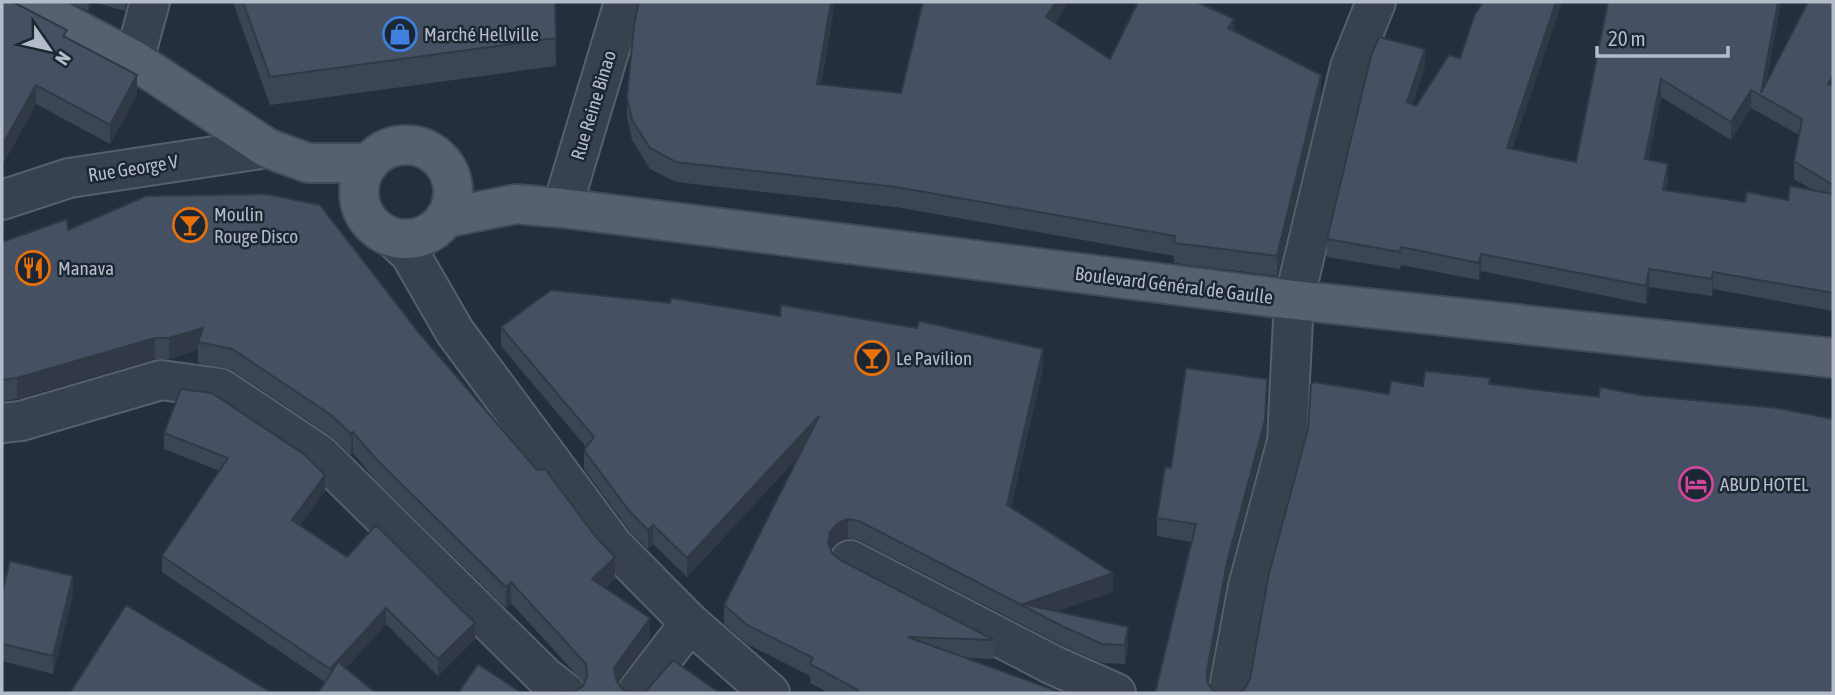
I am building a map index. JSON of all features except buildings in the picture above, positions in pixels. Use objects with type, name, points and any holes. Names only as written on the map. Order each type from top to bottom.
[{"type":"main road","points":[[24,2],[134,60],[267,148],[308,163],[369,163]]},
{"type":"main road","points":[[308,163],[361,208],[369,221],[393,238],[422,236],[445,218],[452,191],[450,176],[433,153],[406,145],[393,147],[369,163],[362,176],[359,192],[361,208]]},
{"type":"main road","name":"Boulevard Général de Gaulle","points":[[450,176],[516,204]]},
{"type":"main road","name":"Boulevard Général de Gaulle","points":[[445,218],[516,204],[562,208],[1294,300],[1833,358]]},
{"type":"street","points":[[134,60],[150,2]]},
{"type":"street","name":"Rue Reine Binao","points":[[562,208],[624,2]]},
{"type":"street","points":[[1228,693],[1248,586],[1287,441],[1294,300],[1350,67],[1376,2]]},
{"type":"street","name":"Rue George V","points":[[2,200],[69,178],[267,148]]},
{"type":"street","points":[[393,238],[410,254],[455,332],[613,545],[690,623],[770,693]]},
{"type":"street","points":[[2,423],[21,421],[161,380],[220,387],[319,454],[544,676],[566,693]]},
{"type":"street","points":[[850,560],[1052,666],[1115,693]]},
{"type":"street","points":[[636,693],[690,623]]},
{"type":"place","name":"Marché Hellville","points":[[400,34]]},
{"type":"place","name":"Moulin Rouge Disco","points":[[190,225]]},
{"type":"place","name":"Manava","points":[[33,268]]},
{"type":"place","name":"Le Pavilion","points":[[872,358]]},
{"type":"place","name":"ABUD HOTEL","points":[[1696,484]]}]
